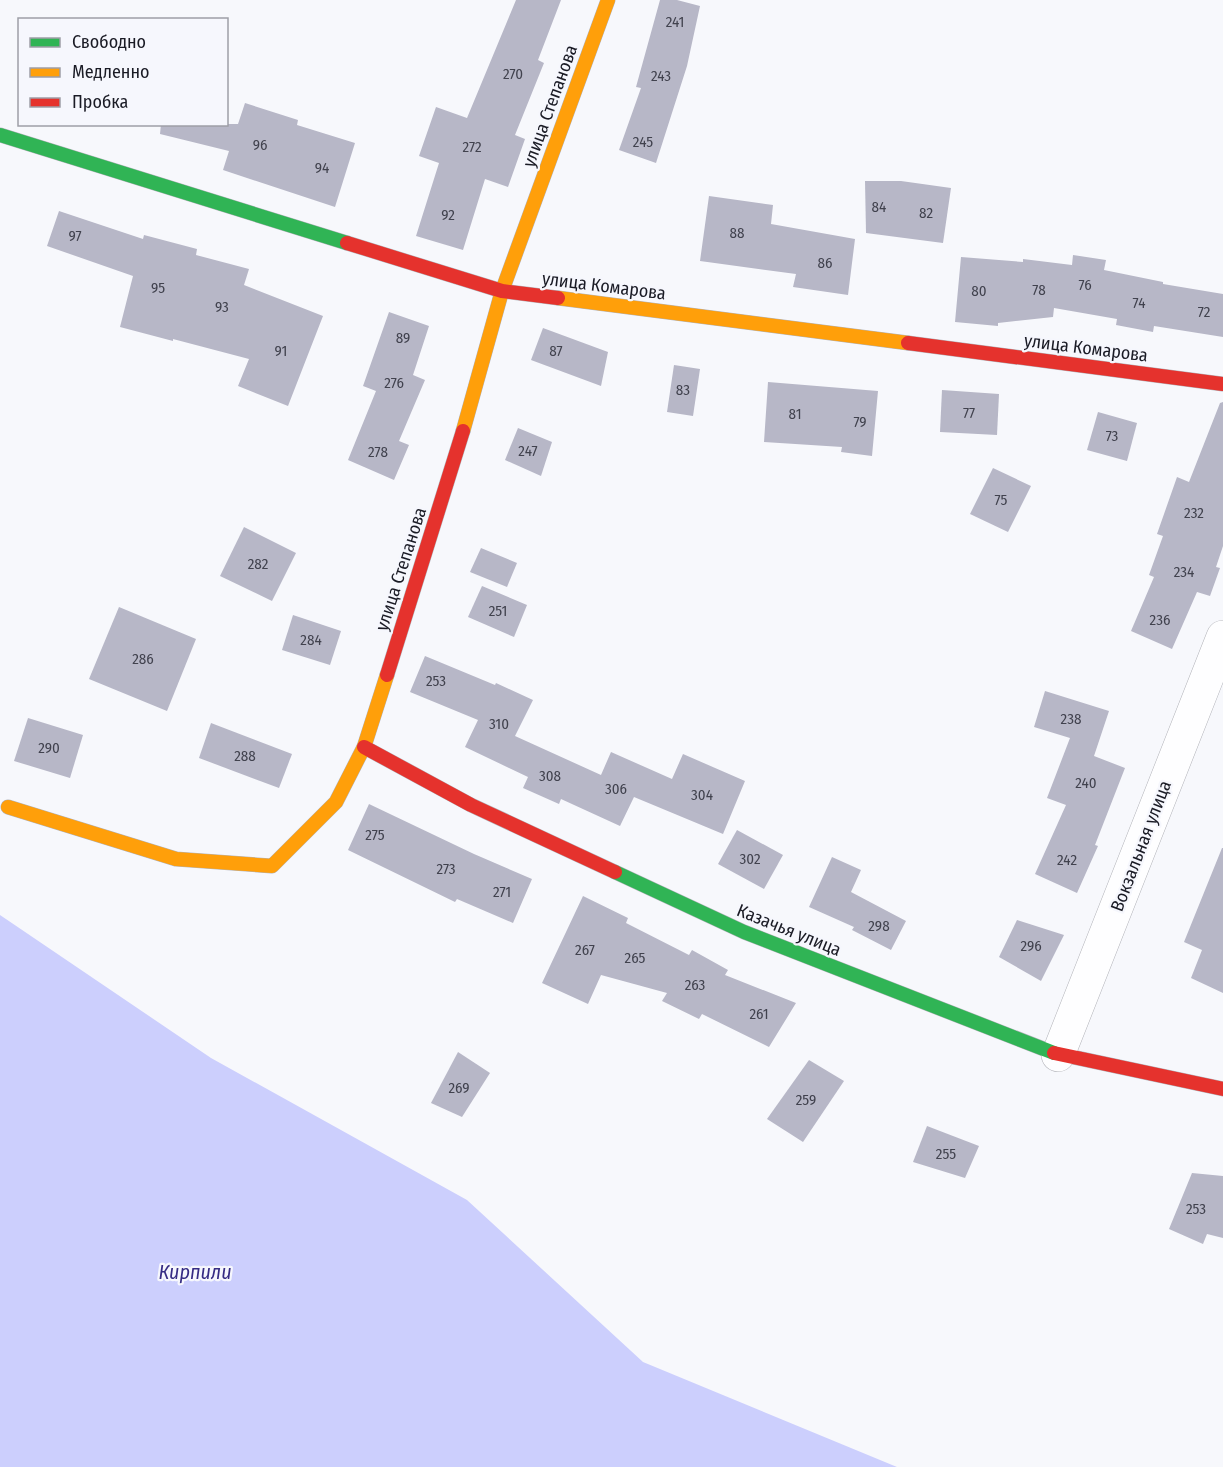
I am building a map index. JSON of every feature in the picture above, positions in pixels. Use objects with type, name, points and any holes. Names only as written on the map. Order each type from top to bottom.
[{"type":"street","name":"улица Степанова","points":[[8,807],[176,859],[272,866],[336,802],[364,747],[451,472],[502,291],[608,0]]},
{"type":"street","name":"улица Комарова","points":[[0,135],[502,291],[1223,384]]},
{"type":"street","name":"Вокзальная улица","points":[[1058,1055],[1223,637]]},
{"type":"street","name":"Казачья улица","points":[[364,747],[471,805],[744,932],[1058,1055],[1223,1089]]},
{"type":"water","name":"Кирпили","points":[[0,915],[211,1058],[467,1200],[643,1362],[897,1467],[0,1467]]},
{"type":"building","points":[[516,0],[561,0],[538,60],[544,63],[515,135],[525,139],[508,187],[485,179],[463,250],[416,236],[439,163],[419,156],[436,107],[467,118]]},
{"type":"building","points":[[660,0],[677,0],[700,6],[687,66],[656,163],[619,150],[641,88],[636,87]]},
{"type":"building","points":[[245,103],[298,120],[297,125],[355,143],[335,207],[223,170],[229,151],[160,134],[161,126],[238,124]]},
{"type":"building","points":[[865,181],[901,181],[951,188],[943,243],[866,233]]},
{"type":"building","points":[[709,196],[773,205],[771,224],[855,239],[848,295],[793,287],[796,274],[700,261]]},
{"type":"building","points":[[59,211],[143,239],[144,235],[197,249],[196,255],[249,269],[244,285],[323,316],[288,406],[238,386],[249,359],[120,327],[133,276],[47,246]]},
{"type":"building","points":[[1073,255],[1106,260],[1104,270],[1163,282],[1163,284],[1223,294],[1223,337],[1154,326],[1153,332],[1116,325],[1117,319],[1054,308],[1053,317],[998,323],[998,326],[955,322],[961,257],[1023,262],[1023,259],[1072,265]]},
{"type":"building","points":[[389,312],[429,326],[413,375],[425,380],[399,441],[409,445],[394,480],[348,460],[376,391],[363,386]]},
{"type":"building","points":[[543,328],[608,352],[601,386],[531,360]]},
{"type":"building","points":[[674,365],[700,369],[693,416],[667,412]]},
{"type":"building","points":[[768,382],[878,391],[872,456],[841,452],[842,447],[764,442]]},
{"type":"building","points":[[942,390],[999,394],[997,435],[940,432]]},
{"type":"building","points":[[1223,402],[1223,546],[1216,567],[1220,568],[1210,596],[1197,592],[1172,649],[1131,631],[1154,577],[1149,575],[1163,536],[1157,534],[1177,477],[1189,482],[1220,403]]},
{"type":"building","points":[[1098,412],[1137,423],[1127,461],[1087,450]]},
{"type":"building","points":[[518,428],[552,442],[541,476],[505,460]]},
{"type":"building","points":[[993,468],[1031,486],[1008,532],[970,514]]},
{"type":"building","points":[[244,527],[296,553],[272,601],[220,576]]},
{"type":"building","points":[[481,548],[517,563],[507,587],[470,572]]},
{"type":"building","points":[[482,586],[527,605],[514,637],[468,617]]},
{"type":"building","points":[[119,607],[196,639],[167,711],[89,679]]},
{"type":"building","points":[[293,615],[341,631],[330,665],[282,650]]},
{"type":"building","points":[[425,656],[533,700],[515,736],[601,775],[611,752],[672,779],[683,754],[745,781],[723,834],[634,797],[620,826],[561,799],[559,804],[523,788],[528,777],[465,747],[478,720],[410,692]]},
{"type":"building","points":[[1045,691],[1109,711],[1094,756],[1125,768],[1095,845],[1098,846],[1077,893],[1035,874],[1066,805],[1047,798],[1070,738],[1034,727]]},
{"type":"building","points":[[28,718],[83,735],[70,778],[14,761]]},
{"type":"building","points":[[211,723],[292,754],[279,788],[199,758]]},
{"type":"building","points":[[369,804],[532,879],[513,923],[457,899],[455,902],[348,850]]},
{"type":"building","points":[[737,830],[783,855],[764,889],[718,864]]},
{"type":"building","points":[[1222,848],[1223,993],[1191,978],[1202,950],[1184,942]]},
{"type":"building","points":[[832,857],[861,870],[851,892],[906,921],[891,950],[852,930],[854,927],[809,907]]},
{"type":"building","points":[[583,896],[628,918],[626,923],[689,955],[692,950],[728,970],[725,975],[796,1003],[769,1047],[702,1014],[699,1019],[662,1001],[667,993],[601,975],[588,1004],[542,983]]},
{"type":"building","points":[[1017,920],[1064,935],[1041,981],[999,957]]},
{"type":"building","points":[[458,1052],[490,1073],[462,1117],[431,1103]]},
{"type":"building","points":[[809,1060],[844,1081],[803,1142],[767,1119]]},
{"type":"building","points":[[927,1126],[979,1146],[965,1178],[913,1162]]},
{"type":"building","points":[[1192,1173],[1223,1176],[1223,1238],[1207,1234],[1203,1244],[1169,1229]]},
{"type":"traffic: fast","points":[[0,135],[347,243]]},
{"type":"traffic: fast","points":[[615,872],[744,932],[1054,1053]]},
{"type":"traffic: slow","points":[[463,431],[502,291],[608,0]]},
{"type":"traffic: slow","points":[[558,298],[908,343]]},
{"type":"traffic: slow","points":[[8,807],[176,859],[272,866],[336,802],[364,747],[387,675]]},
{"type":"traffic: jam","points":[[347,243],[502,291],[558,298]]},
{"type":"traffic: jam","points":[[908,343],[1223,384]]},
{"type":"traffic: jam","points":[[387,675],[463,431]]},
{"type":"traffic: jam","points":[[364,747],[471,805],[615,872]]},
{"type":"traffic: jam","points":[[1054,1053],[1223,1089]]}]
